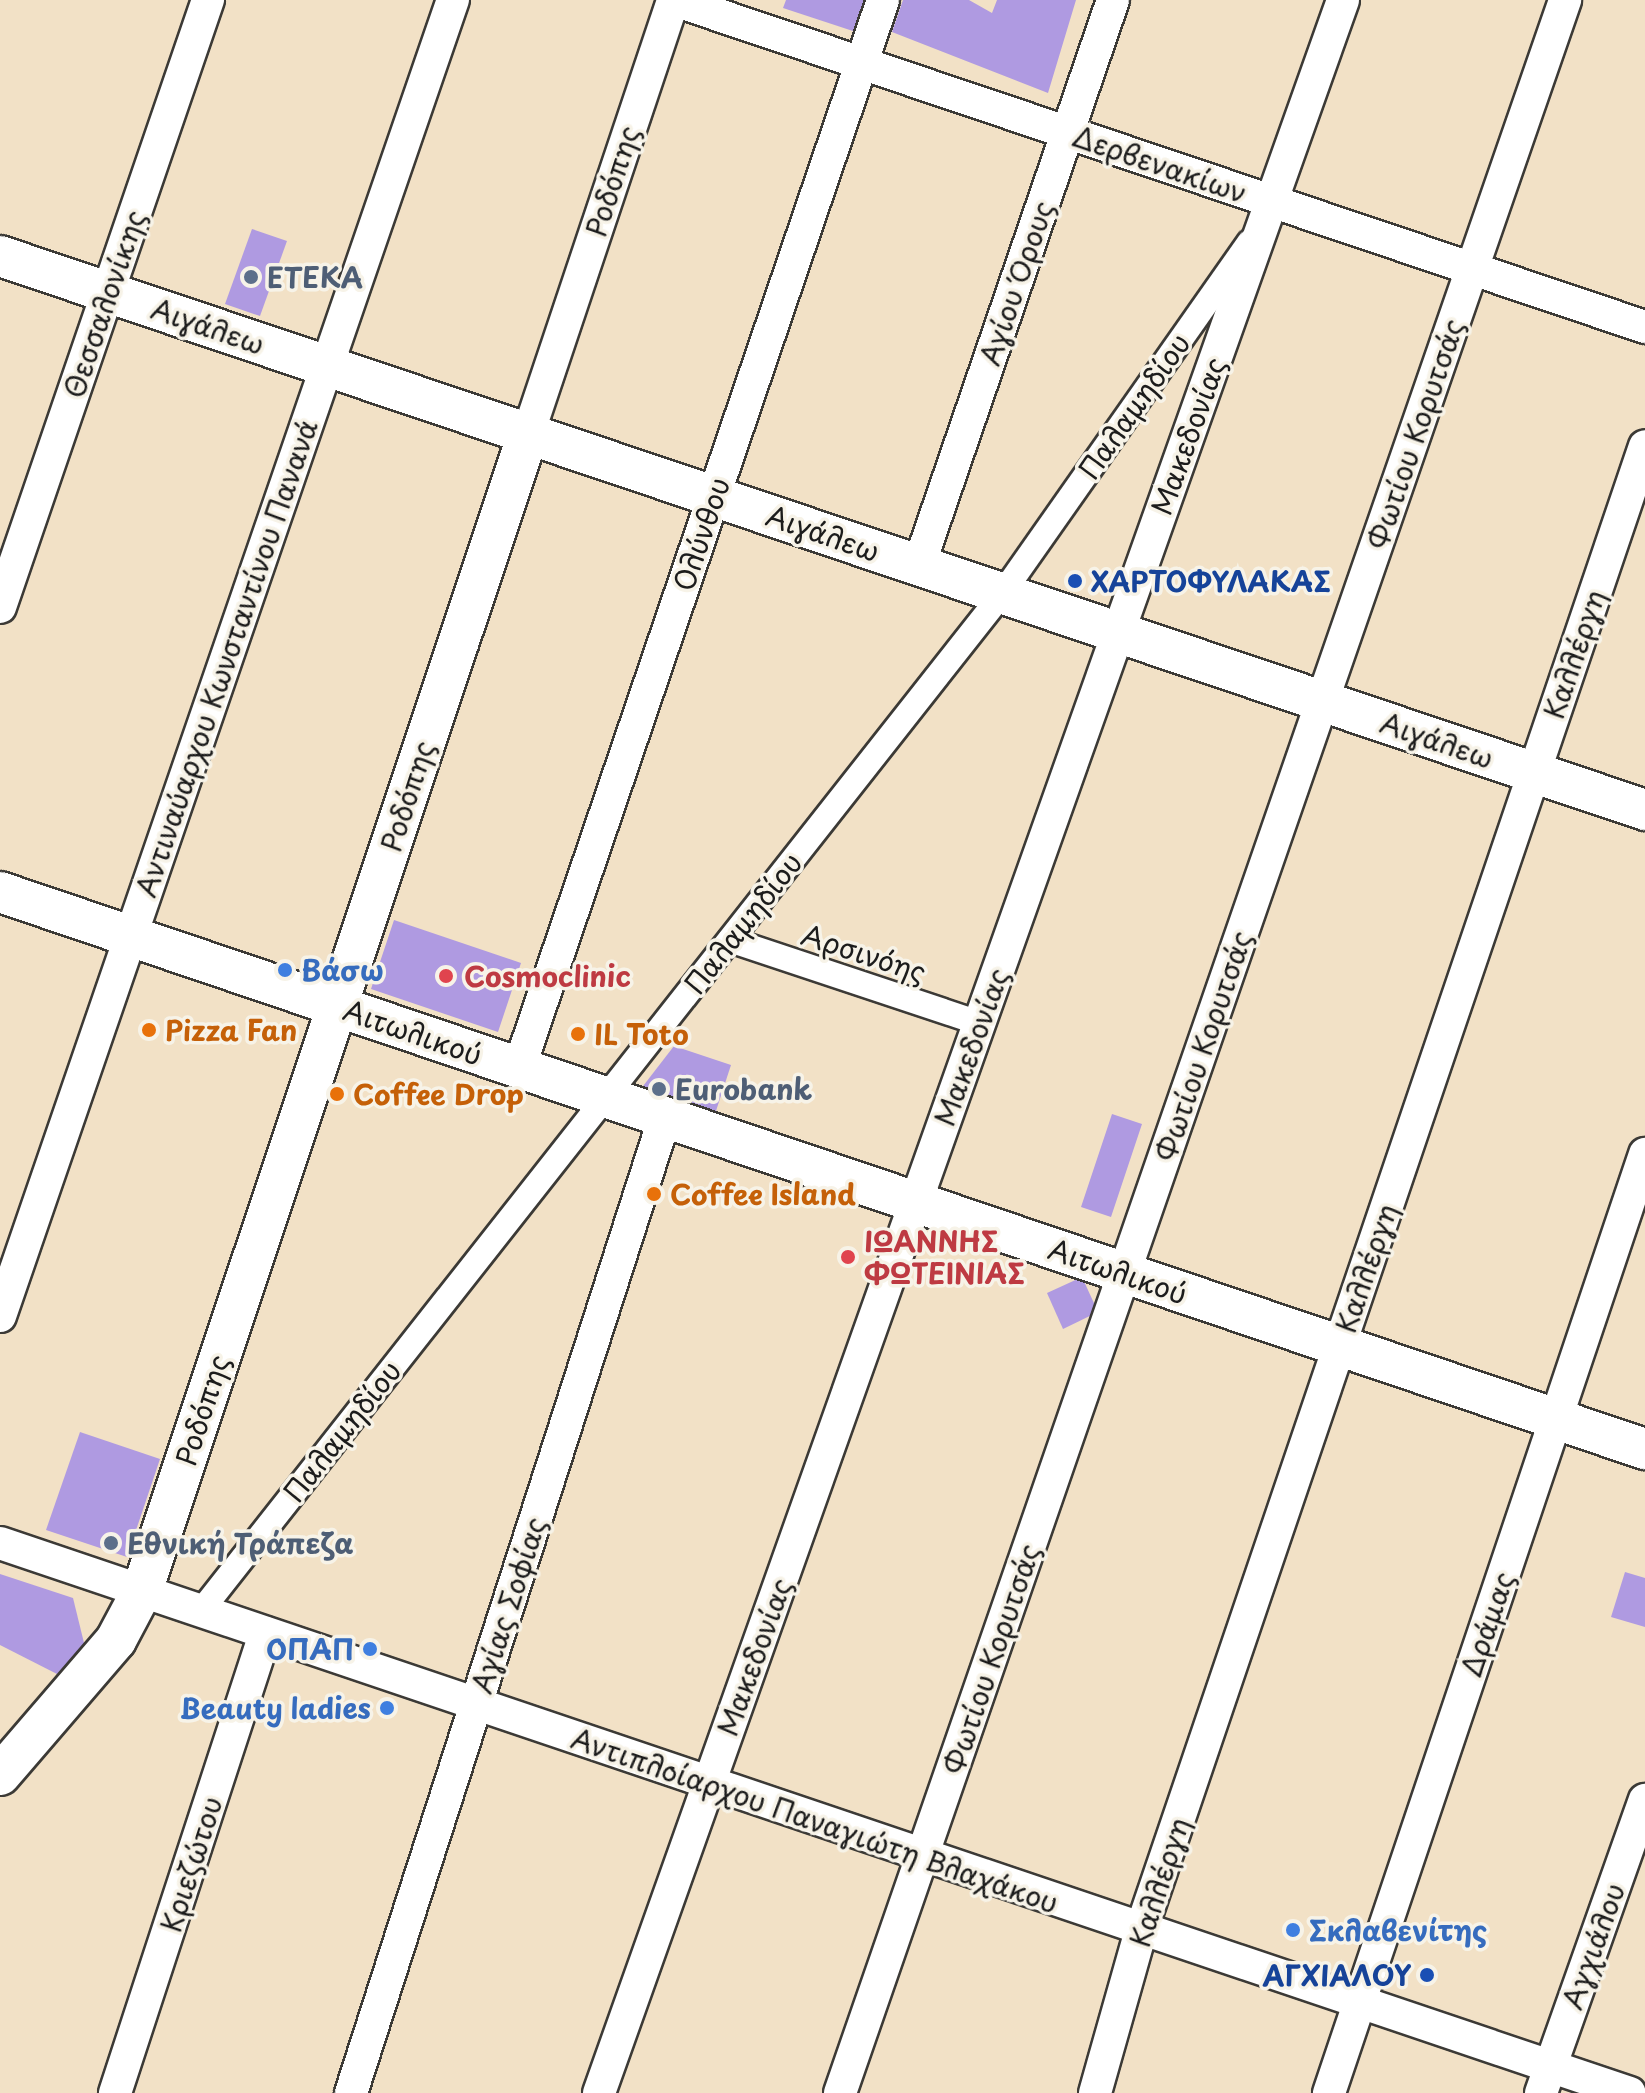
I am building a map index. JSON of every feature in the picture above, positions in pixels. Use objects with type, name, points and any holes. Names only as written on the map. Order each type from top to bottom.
[{"type":"street","name":"Θεσσαλονίκης","points":[[0,607],[208,0]]},
{"type":"street","name":"Αντιναύαρχου Κωνσταντίνου Πανανά","points":[[0,1316],[453,0]]},
{"type":"street","name":"Δερβενακίων","points":[[674,0],[1068,133],[1269,210],[1472,269],[1645,327]]},
{"type":"street","name":"Ροδόπης","points":[[142,1591],[674,0]]},
{"type":"street","name":"Ολύνθου","points":[[519,1068],[883,0]]},
{"type":"street","name":"Αγίου Όρους","points":[[919,565],[1113,0]]},
{"type":"street","name":"Μακεδονίας","points":[[599,2093],[1343,0]]},
{"type":"street","name":"Φωτίου Κορυτσάς","points":[[840,2093],[1565,0]]},
{"type":"street","name":"Παλαμηδίου","points":[[201,1611],[1002,594],[1269,210]]},
{"type":"street","name":"Αιγάλεω","points":[[0,256],[1645,810]]},
{"type":"street","name":"Καλλέργη","points":[[1095,2093],[1141,1930],[1645,446]]},
{"type":"street","name":"Αιτωλικού","points":[[0,892],[1645,1449]]},
{"type":"street","name":"Αρσινόης","points":[[730,940],[980,1023]]},
{"type":"street","name":"Αγίας Σοφίας","points":[[351,2093],[665,1117]]},
{"type":"street","name":"Δράμας","points":[[1329,2093],[1645,1154]]},
{"type":"street","name":"Αντιπλοίαρχου Παναγιώτη Βλαχάκου","points":[[0,1543],[1141,1930],[1360,2000],[1546,2079],[1630,2093]]},
{"type":"street","points":[[0,1775],[108,1651],[142,1591]]},
{"type":"street","name":"Κριεζώτου","points":[[115,2093],[265,1633]]},
{"type":"street","name":"Αγχιάλου","points":[[1546,2079],[1645,1800]]},
{"type":"building","points":[[786,0],[870,0],[859,33],[783,8]]},
{"type":"building","points":[[903,0],[969,0],[992,13],[997,0],[1076,0],[1048,93],[892,32]]},
{"type":"building","points":[[252,229],[287,241],[260,316],[225,304]]},
{"type":"building","name":"Cosmoclinic","points":[[394,920],[521,963],[498,1032],[371,989]]},
{"type":"building","points":[[674,1046],[731,1065],[714,1117],[640,1090]]},
{"type":"building","points":[[1112,1114],[1142,1124],[1111,1217],[1081,1207]]},
{"type":"building","points":[[1082,1277],[1098,1312],[1063,1329],[1047,1293]]},
{"type":"building","points":[[80,1432],[160,1459],[127,1557],[46,1530]]},
{"type":"building","points":[[1625,1572],[1645,1578],[1645,1627],[1611,1617]]},
{"type":"building","points":[[0,1574],[73,1598],[85,1647],[57,1674],[0,1645]]},
{"type":"place","name":"ΕΤΕΚΑ","points":[[251,277]]},
{"type":"place","name":"ΧΑΡΤΟΦΥΛΑΚΑΣ","points":[[1075,581]]},
{"type":"place","name":"Βάσω","points":[[285,970]]},
{"type":"place","name":"Cosmoclinic","points":[[446,976]]},
{"type":"place","name":"Pizza Fan","points":[[149,1030]]},
{"type":"place","name":"IL Toto","points":[[578,1034]]},
{"type":"place","name":"Eurobank","points":[[659,1089]]},
{"type":"place","name":"Coffee Drop","points":[[337,1094]]},
{"type":"place","name":"Coffee Island","points":[[654,1194]]},
{"type":"place","name":"ΙΩΑΝΝΗΣ ΦΩΤΕΙΝΙΑΣ","points":[[848,1257]]},
{"type":"place","name":"Εθνική Τράπεζα","points":[[111,1543]]},
{"type":"place","name":"ΟΠΑΠ","points":[[370,1649]]},
{"type":"place","name":"Beauty ladies","points":[[387,1708]]},
{"type":"place","name":"Σκλαβενίτης","points":[[1293,1930]]},
{"type":"place","name":"ΑΓΧΙΑΛΟΥ","points":[[1427,1975]]}]
